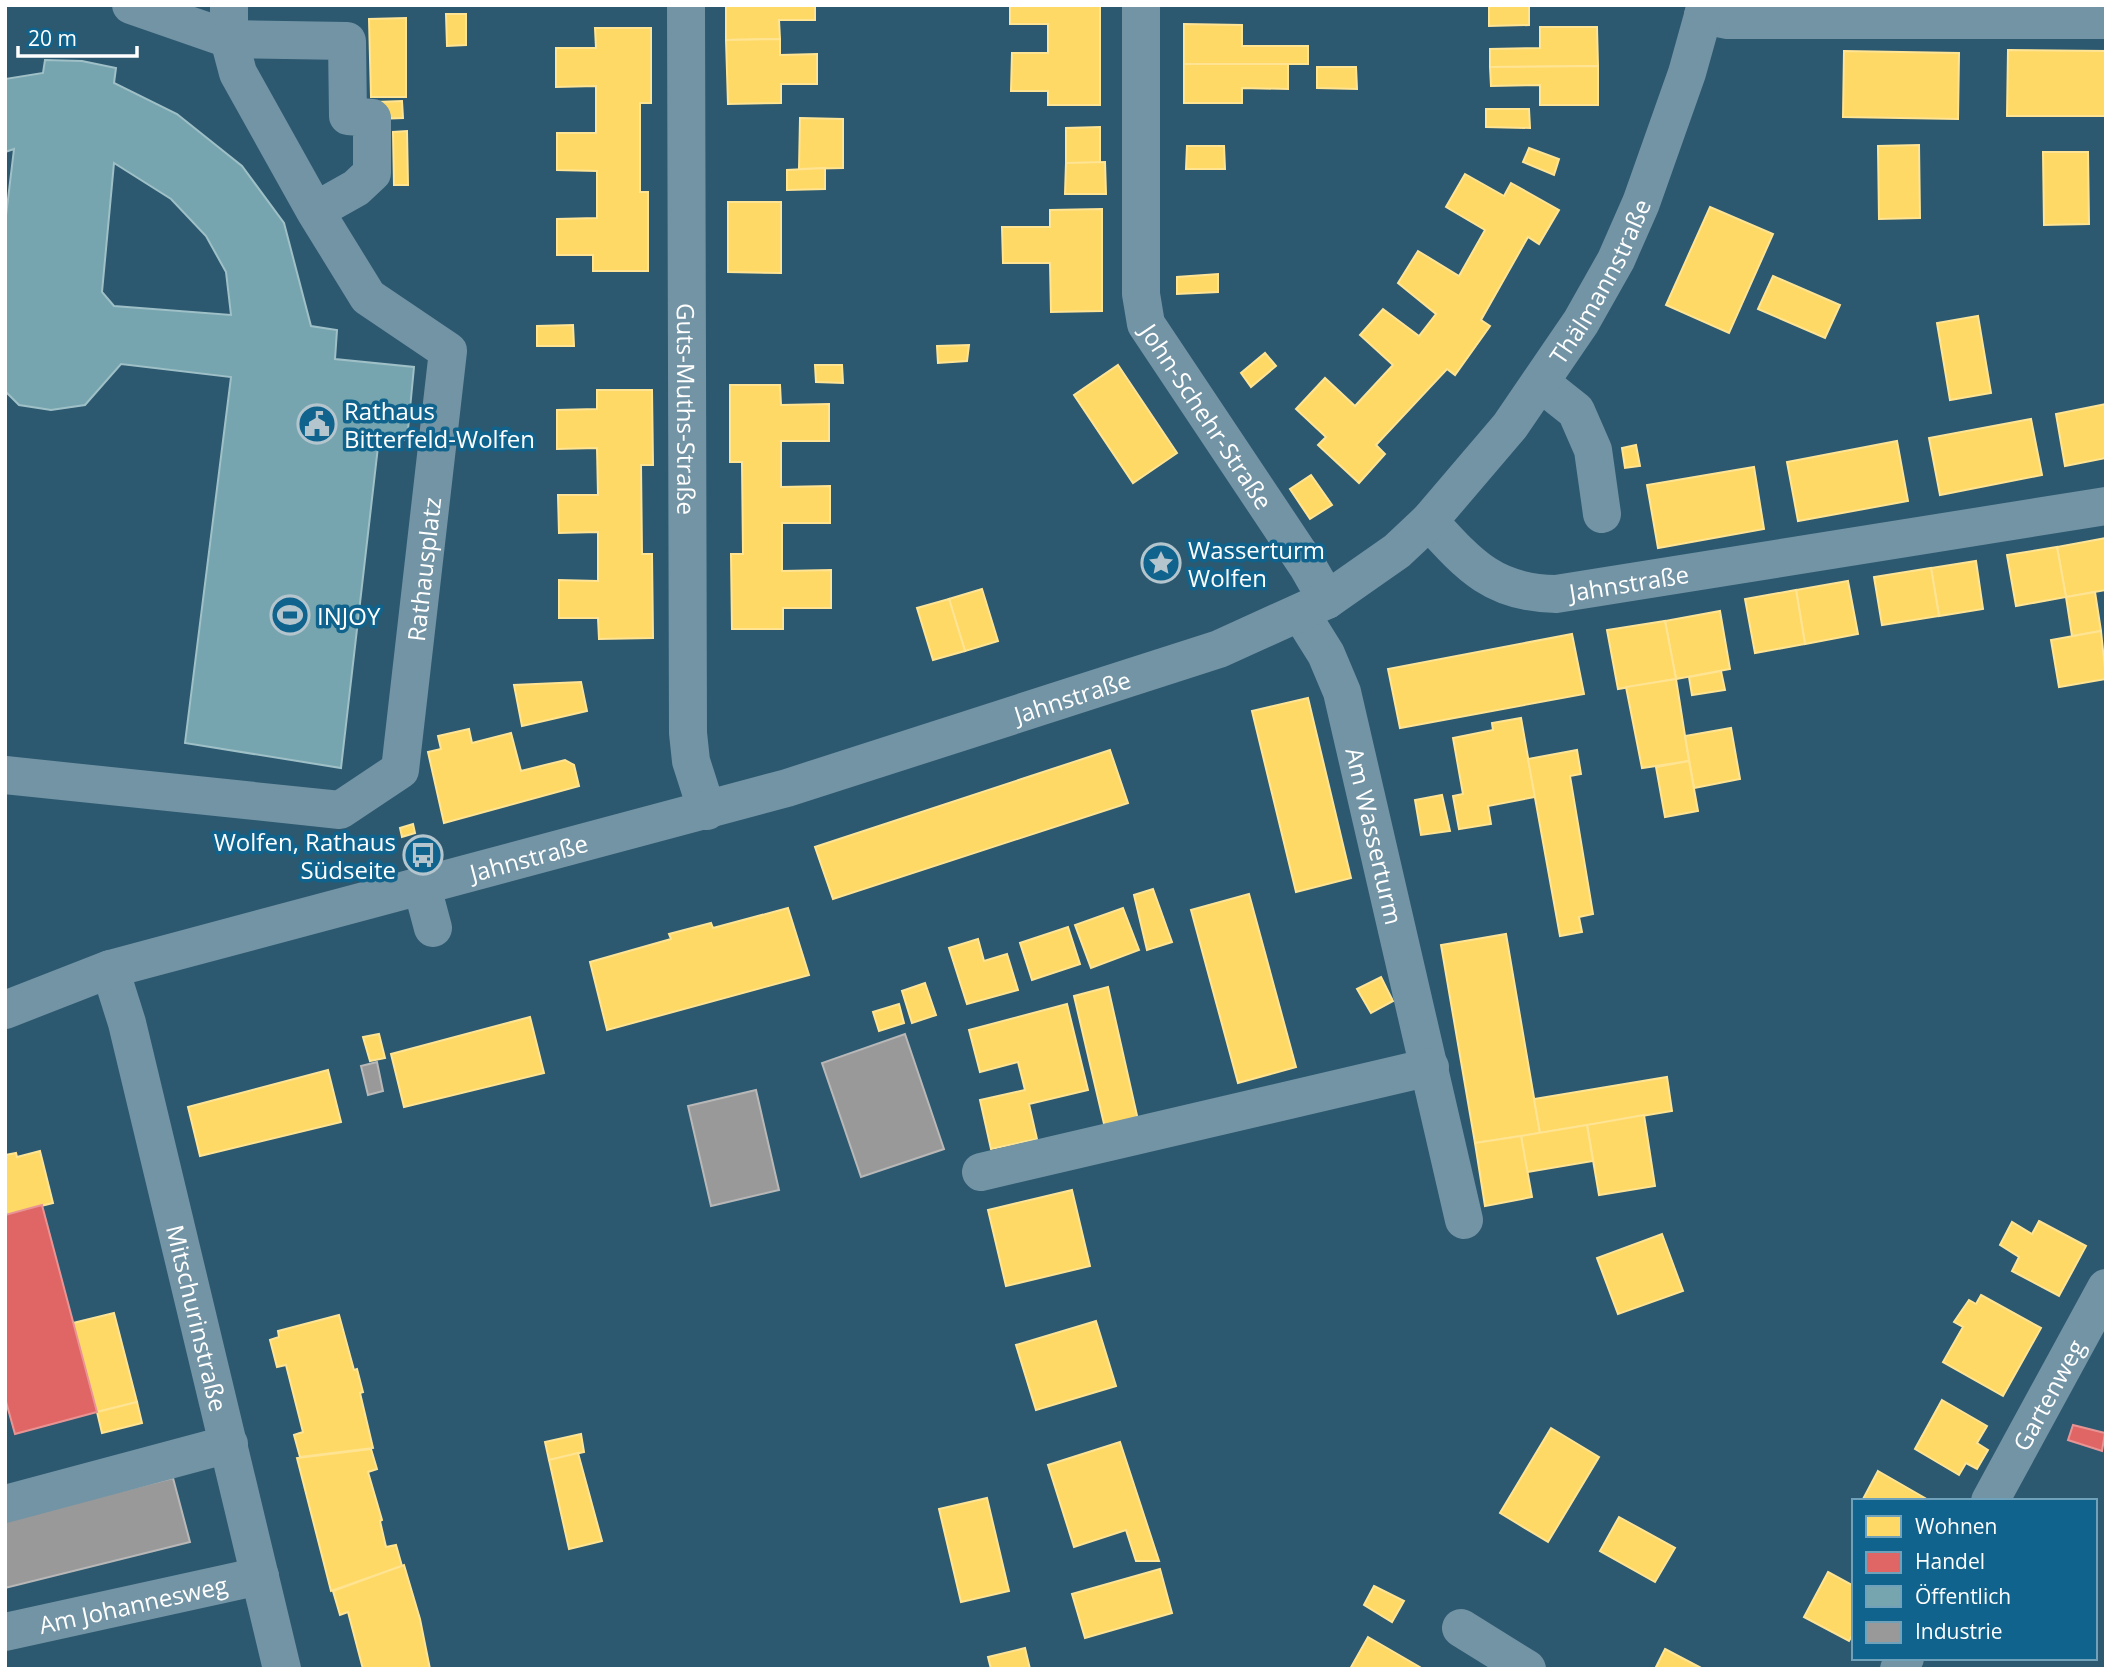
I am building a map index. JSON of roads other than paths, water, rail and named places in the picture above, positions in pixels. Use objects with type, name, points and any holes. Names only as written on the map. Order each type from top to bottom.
[{"type":"street","points":[[131,5],[347,41],[348,116],[372,118],[372,173],[356,188],[315,211]]},
{"type":"street","name":"Guts-Muths-Straße","points":[[686,5],[688,733],[691,761],[707,811]]},
{"type":"street","name":"John-Schehr-Straße","points":[[1141,5],[1141,294],[1146,324],[1308,567],[1314,607]]},
{"type":"street","points":[[1705,10],[1737,20],[2106,20]]},
{"type":"street","name":"Thälmannstraße","points":[[1429,521],[1542,384],[1616,260],[1641,203],[1688,73],[1705,10]]},
{"type":"street","name":"Rathausplatz","points":[[5,775],[340,810],[400,770],[448,351],[368,297],[315,211],[238,73],[229,22]]},
{"type":"street","points":[[1542,384],[1576,411],[1593,450],[1602,514]]},
{"type":"street","name":"Jahnstraße","points":[[5,1010],[110,969],[707,811],[1219,649],[1314,607],[1397,551],[1429,521],[1483,575],[1520,591],[1556,594],[2106,506]]},
{"type":"street","name":"Am Wasserturm","points":[[1314,607],[1326,654],[1342,692],[1464,1220]]},
{"type":"street","points":[[422,887],[433,928]]},
{"type":"street","name":"Mitschurinstraße","points":[[110,969],[127,1023],[282,1669]]},
{"type":"street","points":[[981,1172],[1430,1068]]},
{"type":"street","name":"Gartenweg","points":[[1991,1499],[2106,1288]]},
{"type":"street","points":[[5,1504],[229,1444]]},
{"type":"street","name":"Am Johannesweg","points":[[5,1632],[260,1576]]},
{"type":"street","points":[[1461,1628],[1527,1669]]},
{"type":"place","name":"Rathaus Bitterfeld-Wolfen","points":[[317,424]]},
{"type":"place","name":"Wasserturm Wolfen","points":[[1161,563]]},
{"type":"place","name":"INJOY","points":[[290,615]]},
{"type":"place","name":"Wolfen, Rathaus Südseite","points":[[423,855]]}]
